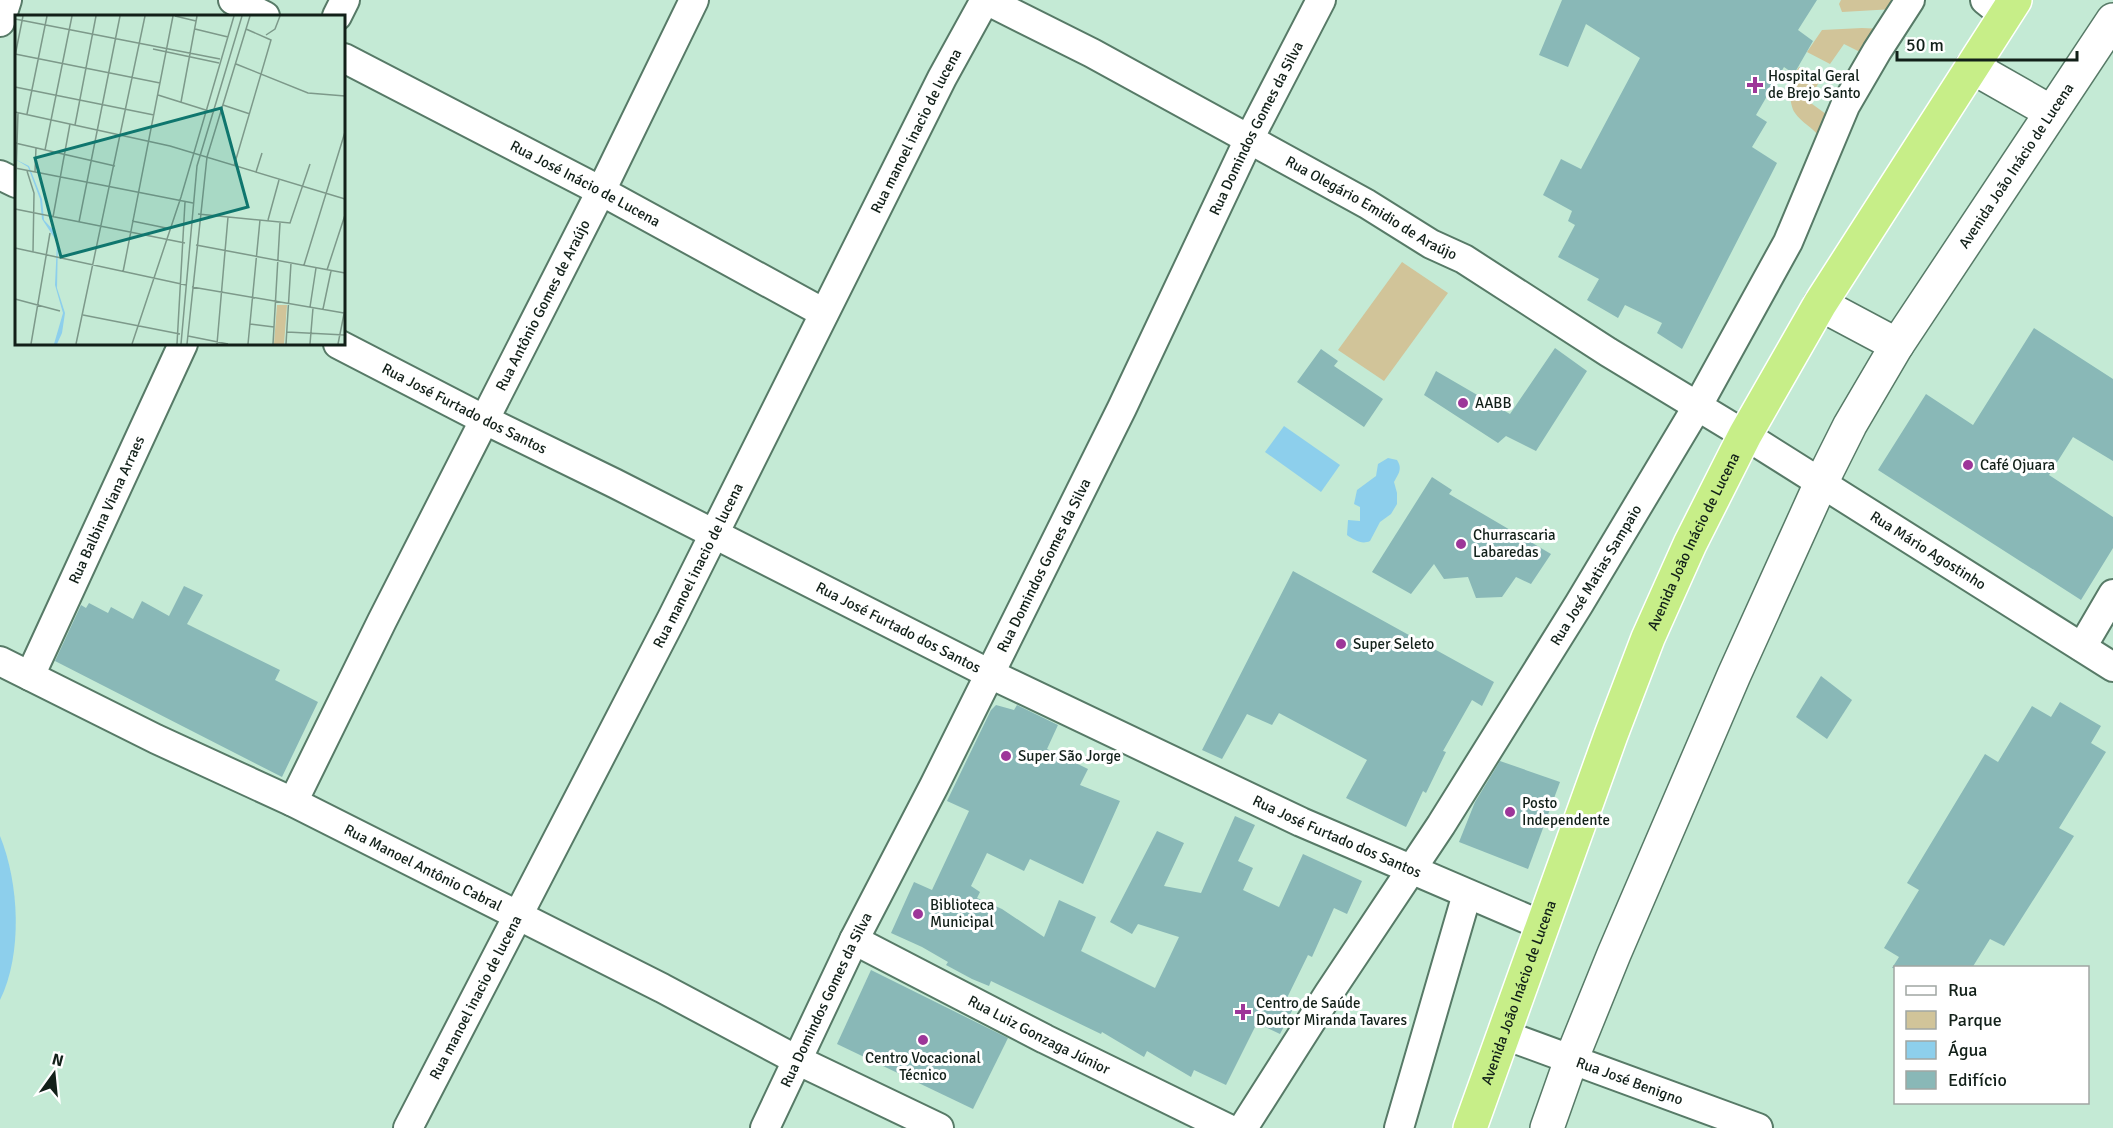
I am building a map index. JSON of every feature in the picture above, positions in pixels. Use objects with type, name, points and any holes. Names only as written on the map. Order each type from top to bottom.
[{"type":"highway","name":"Avenida João Inácio de Lucena","points":[[1470,1128],[1541,925],[1648,638],[1690,544],[1745,435],[1820,304],[1972,67],[2002,5]]},
{"type":"street","points":[[0,22],[7,0]]},
{"type":"street","points":[[233,0],[263,15]]},
{"type":"street","points":[[338,15],[345,0]]},
{"type":"street","name":"Rua Antônio Gomes de Araújo","points":[[293,802],[382,621],[602,191],[694,0]]},
{"type":"street","name":"Rua Olegário Emidio de Araújo","points":[[985,0],[1092,53],[1367,204],[1431,244],[1464,259],[1745,435]]},
{"type":"street","name":"Rua manoel inacio de lucena","points":[[408,1128],[714,534],[942,78],[985,0]]},
{"type":"street","name":"Rua Domindos Gomes da Silva","points":[[765,1128],[854,940],[934,786],[1122,408],[1249,139],[1321,0]]},
{"type":"street","name":"Rua José Matias Sampaio","points":[[1243,1128],[1329,993],[1412,870],[1579,604],[1698,407],[1788,242],[1845,106],[1910,0]]},
{"type":"street","name":"Avenida João Inácio de Lucena","points":[[1547,1128],[1571,1060],[1614,954],[1729,686],[1821,483],[1850,425],[1897,345],[2113,20]]},
{"type":"street","name":"Rua José Inácio de Lucena","points":[[345,59],[602,191],[824,312]]},
{"type":"street","points":[[1972,67],[2051,112]]},
{"type":"street","points":[[0,175],[15,182]]},
{"type":"street","points":[[1820,304],[1897,345]]},
{"type":"street","name":"Rua Balbina Viana Arraes","points":[[30,676],[183,345]]},
{"type":"street","name":"Rua José Furtado dos Santos","points":[[340,345],[988,674],[1301,822],[1541,925]]},
{"type":"street","name":"Rua Mário Agostinho","points":[[1745,435],[2113,667]]},
{"type":"street","points":[[2082,647],[2113,594]]},
{"type":"street","name":"Rua Manoel Antônio Cabral","points":[[0,662],[156,739],[293,802],[662,988],[797,1060],[939,1128]]},
{"type":"street","points":[[1399,1128],[1467,894]]},
{"type":"street","name":"Rua Luiz Gonzaga Júnior","points":[[854,940],[1045,1039],[1227,1128]]},
{"type":"street","name":"Rua José Benigno","points":[[1502,1034],[1758,1128]]},
{"type":"green space","points":[[1841,0],[1900,0],[1894,9],[1842,12],[1839,4]]},
{"type":"green space","points":[[1883,29],[1870,57],[1844,44],[1830,64],[1807,52],[1822,30]]},
{"type":"green space","points":[[1799,67],[1821,79],[1808,101],[1830,117],[1820,137],[1795,113],[1791,102],[1791,90]]},
{"type":"green space","points":[[1402,262],[1448,293],[1384,381],[1338,350]]},
{"type":"water","points":[[1284,426],[1340,465],[1321,492],[1265,452]]},
{"type":"water","points":[[1388,458],[1397,460],[1400,466],[1394,482],[1397,504],[1391,514],[1380,522],[1370,541],[1358,541],[1347,535],[1348,520],[1360,521],[1360,507],[1354,504],[1357,490],[1376,476],[1378,464]]},
{"type":"water","points":[[0,836],[11,875],[16,918],[12,961],[0,1000]]},
{"type":"building","points":[[1562,0],[1817,0],[1798,30],[1813,41],[1794,74],[1784,67],[1756,115],[1767,122],[1752,147],[1777,163],[1682,349],[1657,333],[1662,323],[1625,305],[1618,318],[1587,300],[1599,279],[1558,257],[1575,225],[1568,221],[1572,211],[1543,195],[1561,159],[1581,169],[1640,58],[1586,24],[1568,67],[1539,55]]},
{"type":"building","name":"Café Ojuara","points":[[2034,328],[2113,379],[2113,461],[2073,437],[2049,475],[2113,517],[2113,548],[2081,600],[1878,470],[1926,394],[1973,425]]},
{"type":"building","name":"AABB","points":[[1555,348],[1587,371],[1536,451],[1506,436],[1498,443],[1424,395],[1436,371],[1510,414]]},
{"type":"building","points":[[1321,349],[1338,361],[1334,366],[1383,399],[1364,427],[1297,382]]},
{"type":"building","name":"Churrascaria Labaredas","points":[[1432,477],[1452,490],[1449,494],[1551,554],[1531,584],[1516,577],[1502,597],[1476,598],[1468,577],[1444,579],[1434,564],[1411,594],[1372,572]]},
{"type":"building","name":"Super Seleto","points":[[1293,571],[1494,682],[1482,706],[1472,700],[1443,751],[1446,752],[1426,793],[1423,791],[1406,827],[1346,798],[1367,760],[1279,713],[1272,725],[1247,714],[1222,759],[1202,750]]},
{"type":"building","points":[[184,586],[203,595],[187,624],[280,670],[275,680],[318,702],[282,777],[55,661],[81,605],[86,608],[89,603],[108,613],[111,607],[133,619],[142,601],[169,616]]},
{"type":"building","points":[[1821,676],[1852,700],[1827,739],[1796,717]]},
{"type":"building","points":[[2060,702],[2101,726],[2091,743],[2106,752],[2059,828],[2074,836],[2004,946],[1990,939],[1973,966],[1894,966],[1892,968],[1899,957],[1884,948],[1919,890],[1907,883],[1985,754],[1998,762],[2032,706],[2051,717]]},
{"type":"building","points":[[996,705],[1014,710],[1017,705],[1058,725],[1047,749],[1088,769],[1080,785],[1120,801],[1083,884],[1030,859],[1024,871],[987,853],[971,886],[980,892],[977,898],[1002,909],[1044,937],[1059,900],[1096,917],[1081,951],[1155,988],[1179,937],[1138,924],[1132,934],[1110,922],[1157,831],[1184,843],[1164,886],[1201,893],[1235,816],[1255,825],[1238,861],[1253,868],[1243,890],[1279,907],[1303,854],[1362,881],[1347,914],[1334,908],[1312,957],[1308,955],[1286,1000],[1295,1005],[1280,1034],[1257,1023],[1226,1085],[1194,1070],[1191,1077],[1147,1051],[1144,1057],[1102,1032],[1101,1034],[991,981],[989,986],[972,979],[946,965],[948,962],[922,947],[891,933],[914,882],[932,890],[969,811],[947,801],[991,710]]},
{"type":"building","name":"Posto Independente","points":[[1500,761],[1560,782],[1528,869],[1459,842],[1475,802]]},
{"type":"building","name":"Centro Vocacional Técnico","points":[[871,970],[1008,1038],[973,1109],[837,1044]]},
{"type":"place","name":"Hospital Geral de Brejo Santo","points":[[1755,85]]},
{"type":"place","name":"AABB","points":[[1463,403]]},
{"type":"place","name":"Café Ojuara","points":[[1968,465]]},
{"type":"place","name":"Churrascaria Labaredas","points":[[1461,544]]},
{"type":"place","name":"Super Seleto","points":[[1341,644]]},
{"type":"place","name":"Super São Jorge","points":[[1006,756]]},
{"type":"place","name":"Posto Independente","points":[[1510,812]]},
{"type":"place","name":"Biblioteca Municipal","points":[[918,914]]},
{"type":"place","name":"Centro de Saúde Doutor Miranda Tavares","points":[[1243,1012]]},
{"type":"place","name":"Centro Vocacional Técnico","points":[[923,1040]]}]
